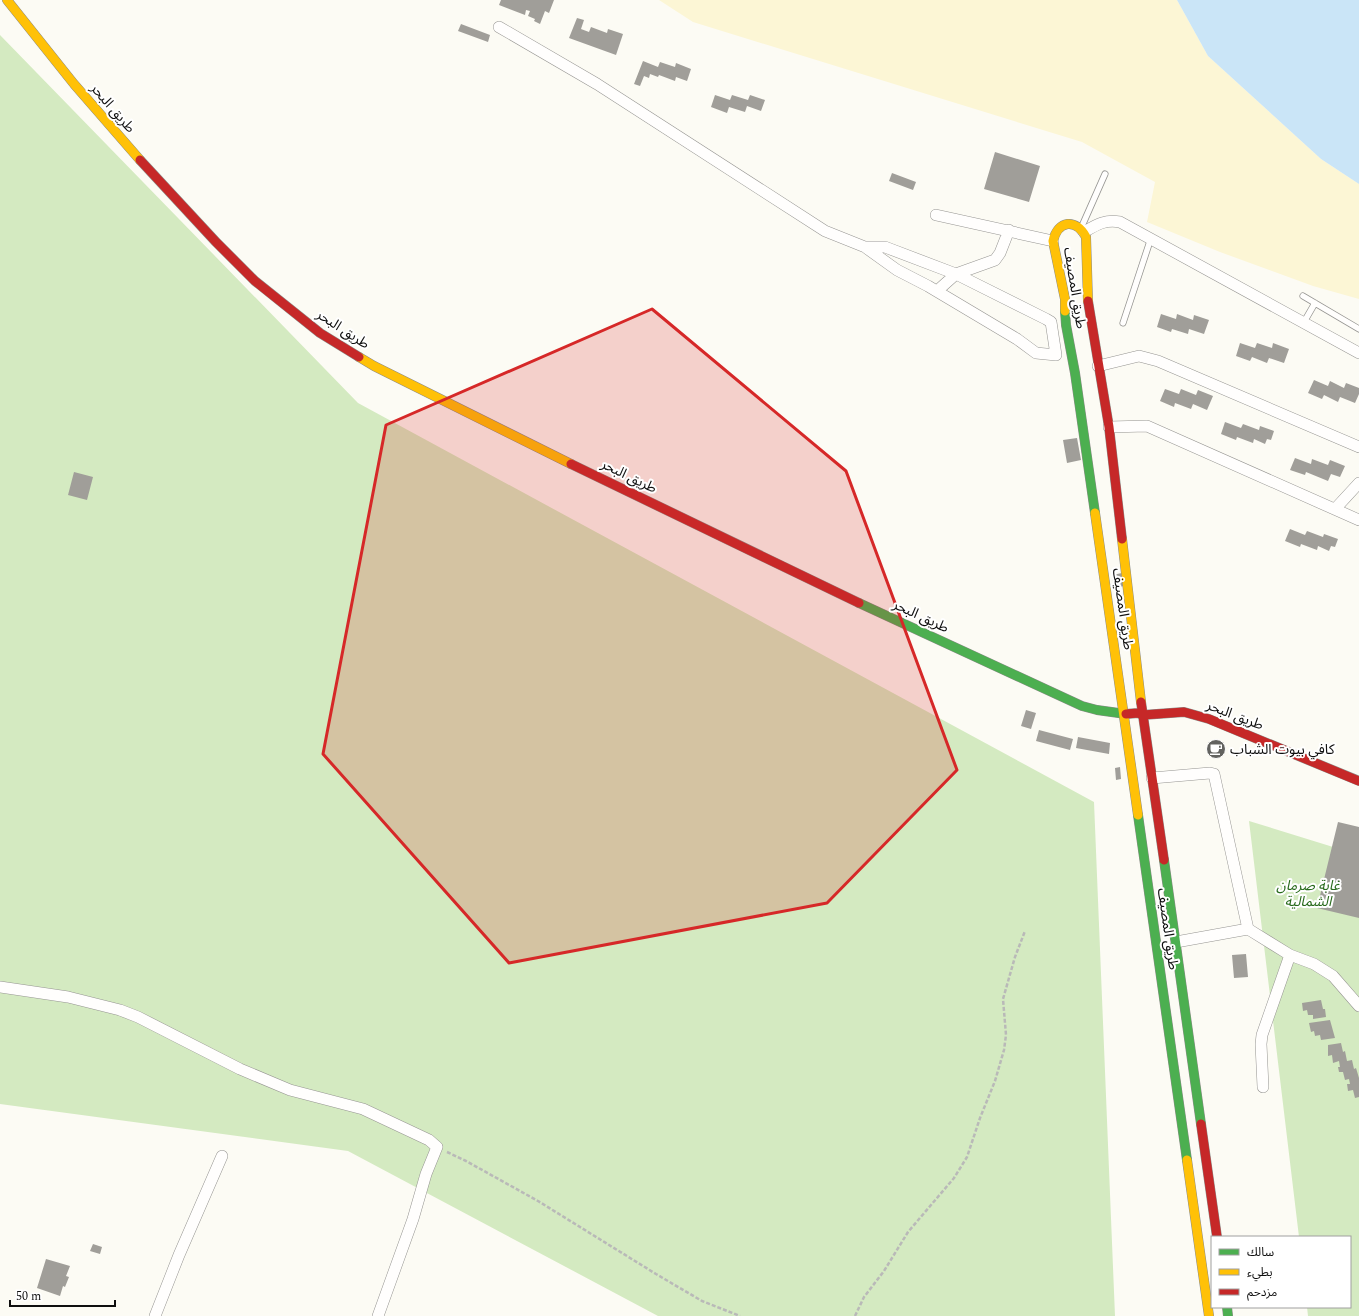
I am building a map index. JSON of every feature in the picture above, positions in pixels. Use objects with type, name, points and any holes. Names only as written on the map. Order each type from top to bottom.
[{"type":"main road","name":"طريق البحر","points":[[7,0],[74,84],[131,150],[216,242],[255,281],[320,333],[374,366],[499,429],[880,613],[1082,706],[1124,714],[1138,713],[1143,715],[1174,712],[1194,714],[1359,781]]},
{"type":"main road","name":"طريق المصيف","points":[[1209,1316],[1069,325],[1076,298],[1086,238],[1082,230],[1070,224],[1060,227],[1054,235],[1053,241],[1076,298],[1088,324],[1098,366],[1109,427],[1143,715],[1217,1236]]},
{"type":"street","points":[[499,27],[597,84],[825,231],[865,247],[897,270],[937,291],[1017,339],[1036,353],[1056,355],[1052,325],[1049,320],[956,274],[885,247],[865,247]]},
{"type":"street","points":[[936,215],[1053,241]]},
{"type":"street","points":[[1082,230],[1101,222],[1114,220],[1126,224],[1359,353]]},
{"type":"street","points":[[937,291],[956,274],[995,260],[1000,253],[1009,230]]},
{"type":"street","points":[[1098,366],[1139,356],[1158,361],[1359,447]]},
{"type":"street","points":[[1109,427],[1147,426],[1359,520]]},
{"type":"street","points":[[1335,510],[1359,483]]},
{"type":"street","points":[[1152,778],[1210,773],[1214,774],[1248,928],[1290,956],[1314,964],[1333,976],[1359,1006]]},
{"type":"street","points":[[1176,942],[1248,928]]},
{"type":"street","points":[[1263,1086],[1262,1035],[1290,956]]},
{"type":"street","points":[[0,987],[22,989],[68,997],[120,1010],[138,1017],[240,1069],[290,1090],[363,1109],[429,1140],[437,1147],[426,1174],[413,1219],[378,1316]]},
{"type":"street","points":[[155,1316],[178,1255],[222,1156]]},
{"type":"lane","points":[[1082,230],[1105,174]]},
{"type":"lane","points":[[1123,323],[1151,238]]},
{"type":"lane","points":[[1302,296],[1359,328]]},
{"type":"lane","points":[[1304,322],[1315,303]]},
{"type":"path","points":[[855,1316],[864,1297],[884,1271],[908,1232],[950,1183],[967,1157],[980,1118],[995,1081],[1004,1050],[1006,1035],[1003,999],[1013,963],[1025,931]]},
{"type":"path","points":[[437,1147],[466,1161],[538,1201],[702,1301],[740,1316]]},
{"type":"highlighted area","points":[[652,309],[846,471],[957,770],[827,903],[509,963],[323,754],[386,425]]},
{"type":"green space","points":[[0,35],[358,403],[1094,802],[1115,1316],[658,1316],[348,1151],[0,1104]]},
{"type":"green space","name":"غابة صرمان الشمالية","points":[[1249,821],[1359,855],[1359,1316],[1308,1316],[1307,1308],[1351,1308],[1351,1236],[1299,1236]]},
{"type":"sand","points":[[659,0],[1177,0],[1208,56],[1321,159],[1359,184],[1359,299],[1313,286],[1220,252],[1147,222],[1155,182],[1082,142],[693,22]]},
{"type":"water","points":[[1177,0],[1359,0],[1359,184],[1321,159],[1208,56]]},
{"type":"building","points":[[501,0],[554,0],[549,13],[545,11],[540,24],[534,21],[535,19],[528,16],[530,11],[526,10],[525,15],[499,5]]},
{"type":"building","points":[[577,18],[584,20],[581,29],[589,32],[591,27],[607,33],[608,29],[623,34],[616,55],[569,38]]},
{"type":"building","points":[[461,24],[490,35],[488,42],[458,31]]},
{"type":"building","points":[[643,61],[658,67],[660,62],[675,67],[676,63],[691,69],[687,81],[676,77],[675,81],[659,75],[658,77],[650,74],[649,78],[644,76],[640,86],[634,84]]},
{"type":"building","points":[[715,95],[730,100],[732,95],[748,100],[750,95],[765,100],[761,111],[747,106],[745,112],[729,107],[727,113],[711,107]]},
{"type":"building","points":[[995,152],[1040,166],[1029,202],[984,189]]},
{"type":"building","points":[[892,173],[916,182],[913,190],[889,181]]},
{"type":"building","points":[[1161,314],[1176,319],[1177,314],[1193,320],[1194,315],[1209,320],[1204,334],[1189,329],[1188,334],[1172,329],[1171,332],[1157,327]]},
{"type":"building","points":[[1240,343],[1255,348],[1257,343],[1272,348],[1273,343],[1289,349],[1284,363],[1269,358],[1267,363],[1252,357],[1250,361],[1236,356]]},
{"type":"building","points":[[1314,380],[1328,386],[1330,381],[1344,388],[1346,383],[1359,388],[1359,394],[1355,403],[1340,397],[1338,402],[1324,395],[1322,399],[1308,393]]},
{"type":"building","points":[[1165,389],[1179,394],[1181,389],[1196,395],[1198,390],[1213,396],[1207,410],[1193,404],[1191,409],[1175,403],[1174,407],[1160,401]]},
{"type":"building","points":[[1225,422],[1241,428],[1243,424],[1259,430],[1260,426],[1274,431],[1271,440],[1267,439],[1265,444],[1254,439],[1253,443],[1237,437],[1236,440],[1221,434]]},
{"type":"building","points":[[1077,438],[1081,460],[1067,463],[1063,440]]},
{"type":"building","points":[[1295,458],[1311,464],[1312,459],[1328,465],[1330,460],[1345,466],[1340,477],[1331,474],[1328,481],[1306,472],[1305,475],[1290,470]]},
{"type":"building","points":[[74,472],[93,477],[87,500],[68,495]]},
{"type":"building","points":[[1290,529],[1305,535],[1307,531],[1323,537],[1324,534],[1338,539],[1335,547],[1331,546],[1329,551],[1318,546],[1317,550],[1301,544],[1300,547],[1285,541]]},
{"type":"building","points":[[1127,572],[1129,585],[1114,588],[1112,575]]},
{"type":"building","points":[[1026,710],[1036,713],[1031,729],[1021,726]]},
{"type":"building","points":[[1039,730],[1073,739],[1070,750],[1036,741]]},
{"type":"building","points":[[1078,737],[1110,743],[1109,754],[1076,748]]},
{"type":"building","points":[[1120,767],[1121,779],[1116,780],[1115,768]]},
{"type":"building","points":[[1338,822],[1359,827],[1359,918],[1317,908]]},
{"type":"building","points":[[1246,954],[1248,977],[1234,978],[1232,955]]},
{"type":"building","points":[[1321,1000],[1323,1009],[1325,1009],[1326,1017],[1313,1019],[1313,1015],[1308,1015],[1307,1010],[1303,1011],[1302,1003]]},
{"type":"building","points":[[1330,1020],[1335,1038],[1321,1040],[1320,1035],[1315,1036],[1314,1031],[1311,1032],[1309,1023]]},
{"type":"building","points":[[1341,1043],[1343,1052],[1345,1051],[1347,1061],[1352,1060],[1354,1069],[1356,1068],[1359,1078],[1359,1097],[1355,1098],[1353,1090],[1348,1091],[1347,1084],[1350,1084],[1349,1079],[1345,1080],[1343,1072],[1339,1072],[1339,1061],[1333,1063],[1332,1055],[1328,1056],[1328,1045]]},
{"type":"building","points":[[93,1244],[102,1247],[100,1254],[90,1251]]},
{"type":"building","points":[[46,1259],[70,1266],[66,1276],[69,1277],[65,1287],[63,1286],[60,1296],[37,1288]]},
{"type":"traffic: fast","points":[[1065,311],[1095,513]]},
{"type":"traffic: fast","points":[[859,603],[1082,706],[1097,710],[1126,714]]},
{"type":"traffic: fast","points":[[1138,815],[1187,1160]]},
{"type":"traffic: fast","points":[[1164,860],[1201,1124]]},
{"type":"traffic: fast","points":[[1227,1308],[1228,1316]]},
{"type":"traffic: slow","points":[[7,0],[74,84],[140,160]]},
{"type":"traffic: slow","points":[[1065,311],[1065,299],[1053,241],[1055,234],[1063,225],[1072,224],[1082,231],[1086,237],[1088,301]]},
{"type":"traffic: slow","points":[[359,357],[374,366],[571,464]]},
{"type":"traffic: slow","points":[[1095,513],[1138,815]]},
{"type":"traffic: slow","points":[[1122,539],[1141,702]]},
{"type":"traffic: slow","points":[[1187,1160],[1209,1316]]},
{"type":"traffic: jam","points":[[140,160],[216,242],[255,281],[320,333],[359,357]]},
{"type":"traffic: jam","points":[[1088,301],[1109,427],[1122,539]]},
{"type":"traffic: jam","points":[[571,464],[859,603]]},
{"type":"traffic: jam","points":[[1141,702],[1164,860]]},
{"type":"traffic: jam","points":[[1126,714],[1138,713],[1143,715],[1184,712],[1209,719],[1359,781]]},
{"type":"traffic: jam","points":[[1201,1124],[1217,1236]]},
{"type":"place","name":"كافي بيوت الشباب","points":[[1216,749]]}]
